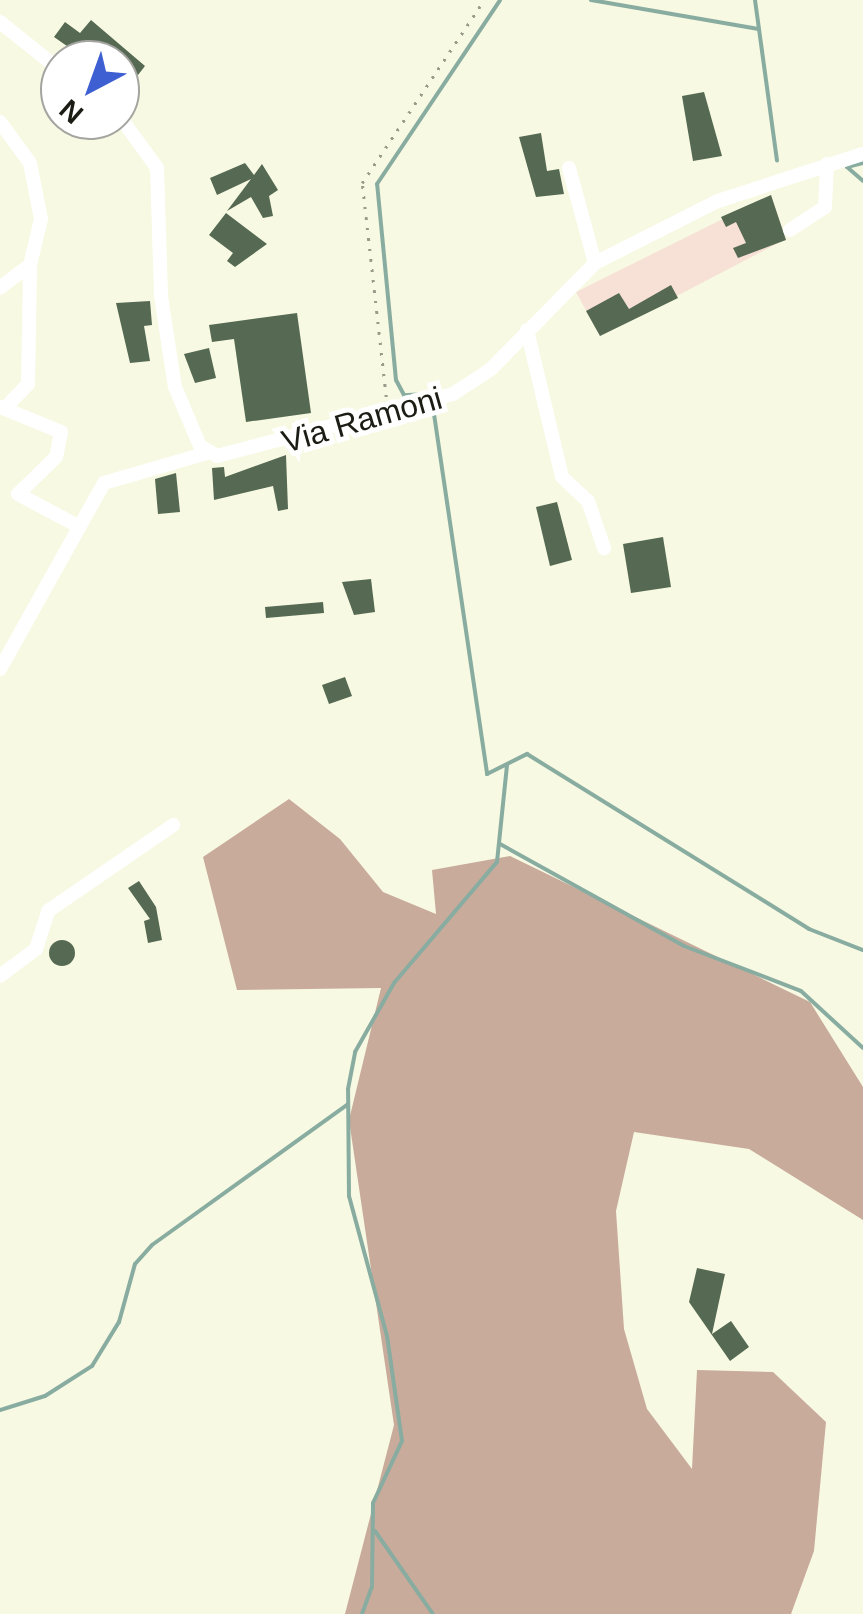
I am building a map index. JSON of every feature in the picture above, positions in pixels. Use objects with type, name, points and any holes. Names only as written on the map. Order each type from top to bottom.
[{"type":"street","points":[[0,22],[40,54]]},
{"type":"street","points":[[0,122],[30,163],[41,219],[30,264],[28,384],[3,407],[61,432],[56,457],[18,494],[76,525]]},
{"type":"street","points":[[137,140],[157,168],[161,296],[175,388],[207,453]]},
{"type":"street","name":"Via Ramoni","points":[[0,669],[76,525],[121,472],[207,453],[236,456],[389,413],[472,384],[595,263],[718,201],[863,154]]},
{"type":"street","points":[[790,230],[825,207],[827,164]]},
{"type":"street","points":[[570,168],[595,263]]},
{"type":"street","points":[[0,288],[30,264]]},
{"type":"street","points":[[527,330],[562,477],[588,501],[604,548]]},
{"type":"street","points":[[0,976],[36,948],[48,911],[173,825]]},
{"type":"path","points":[[389,413],[362,183],[484,0]]},
{"type":"shaded area","points":[[771,195],[786,239],[600,336],[576,292]]},
{"type":"shaded area","points":[[289,799],[340,839],[383,892],[436,914],[432,870],[510,856],[810,1002],[863,1087],[863,1220],[749,1149],[634,1132],[616,1211],[624,1329],[647,1409],[692,1469],[697,1370],[773,1372],[826,1422],[814,1551],[791,1614],[345,1614],[394,1425],[349,1120],[381,988],[237,990],[203,857]]},
{"type":"building","points":[[91,20],[114,40],[54,37],[65,22],[80,33]]},
{"type":"building","points":[[704,92],[722,156],[693,161],[682,96]]},
{"type":"building","points":[[541,133],[547,171],[559,169],[564,194],[536,197],[519,137]]},
{"type":"building","points":[[245,163],[254,175],[262,164],[278,190],[269,196],[273,216],[263,218],[251,197],[227,211],[251,179],[217,195],[210,178]]},
{"type":"building","points":[[771,195],[786,240],[738,258],[733,248],[746,243],[736,222],[726,227],[721,217]]},
{"type":"building","points":[[226,213],[267,244],[235,267],[227,261],[233,253],[209,235]]},
{"type":"building","points":[[671,285],[678,298],[600,336],[586,311],[619,293],[629,309]]},
{"type":"building","points":[[150,301],[152,325],[144,326],[150,361],[130,363],[116,303]]},
{"type":"building","points":[[297,313],[311,413],[246,422],[234,339],[212,342],[209,325]]},
{"type":"building","points":[[209,348],[216,378],[195,383],[184,354]]},
{"type":"building","points":[[286,455],[288,509],[278,511],[273,486],[214,500],[212,468],[224,467],[225,477]]},
{"type":"building","points":[[176,473],[180,512],[158,514],[155,479]]},
{"type":"building","points":[[557,502],[572,560],[550,566],[536,507]]},
{"type":"building","points":[[663,537],[671,587],[631,593],[623,544]]},
{"type":"building","points":[[371,579],[375,612],[354,615],[342,582]]},
{"type":"building","points":[[323,602],[324,613],[266,618],[265,607]]},
{"type":"building","points":[[345,677],[352,696],[329,704],[322,685]]},
{"type":"building","points":[[139,881],[156,907],[162,940],[148,943],[144,921],[150,919],[128,888]]},
{"type":"building","points":[[62,940],[71,944],[75,953],[71,962],[62,966],[53,962],[49,953],[53,944]]},
{"type":"building","points":[[697,1268],[725,1274],[712,1334],[731,1321],[749,1347],[730,1361],[689,1302]]},
{"type":"waterway","points":[[426,394],[404,395],[396,380],[377,184],[500,0]]},
{"type":"waterway","points":[[591,0],[759,29]]},
{"type":"waterway","points":[[755,0],[777,160]]},
{"type":"waterway","points":[[847,167],[863,163]]},
{"type":"waterway","points":[[847,167],[863,181]]},
{"type":"waterway","points":[[434,414],[487,774],[527,754],[809,929],[863,950]]},
{"type":"waterway","points":[[362,1614],[372,1587],[373,1503],[402,1441],[387,1336],[349,1196],[348,1089],[355,1052],[394,983],[497,862],[507,766]]},
{"type":"waterway","points":[[500,844],[684,946],[801,991],[863,1048]]},
{"type":"waterway","points":[[0,1410],[45,1396],[92,1366],[119,1322],[135,1264],[152,1245],[348,1104]]},
{"type":"waterway","points":[[375,1531],[433,1614]]}]
